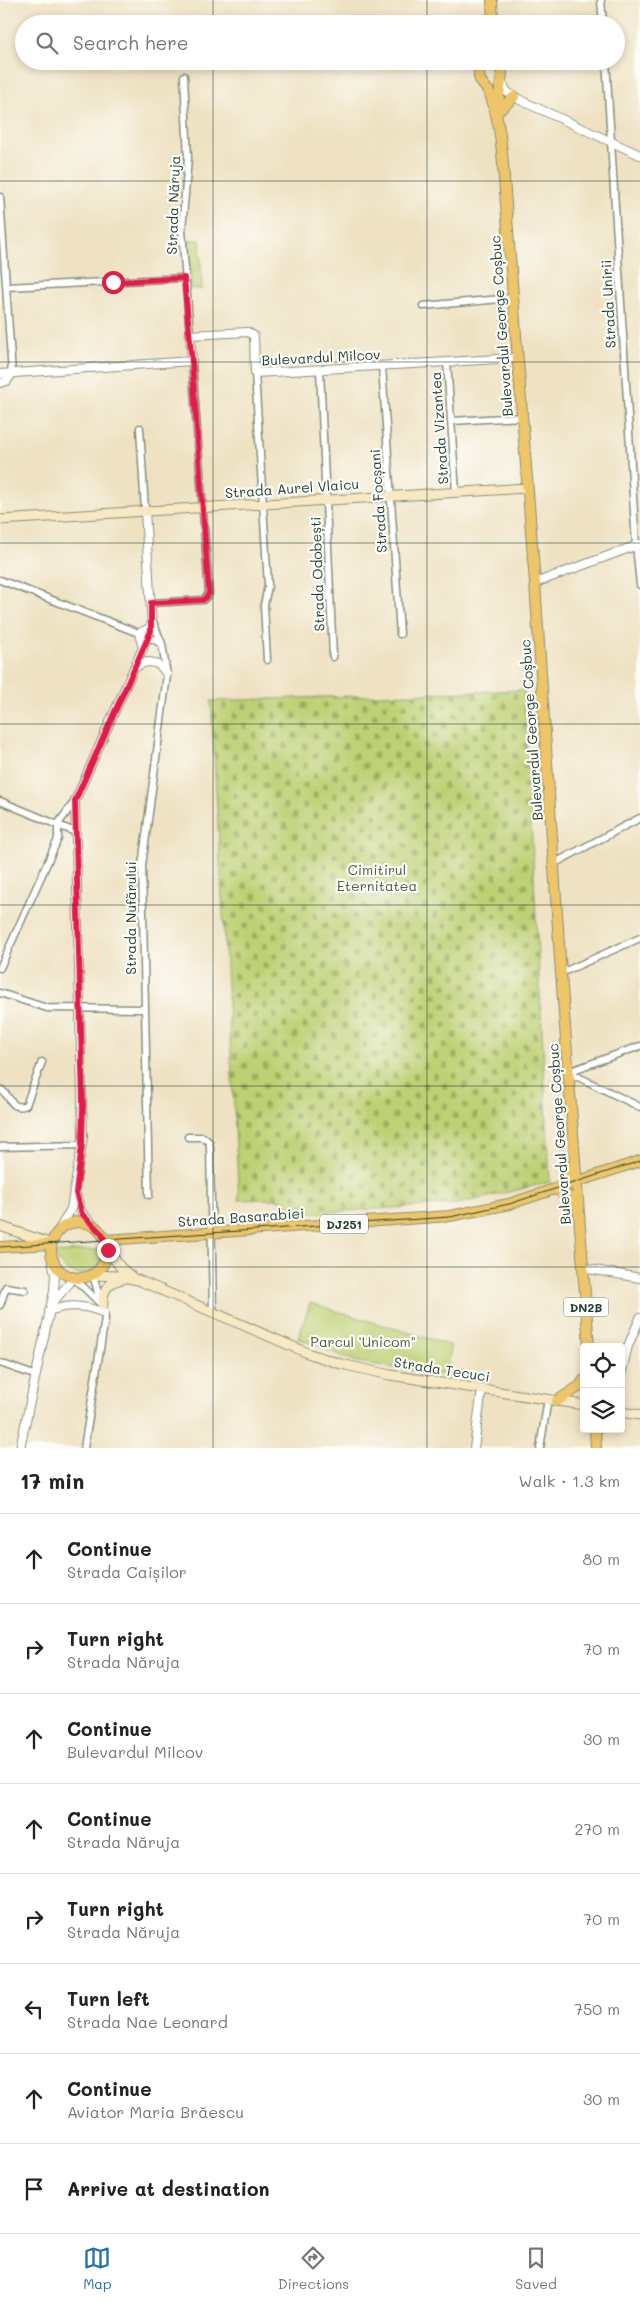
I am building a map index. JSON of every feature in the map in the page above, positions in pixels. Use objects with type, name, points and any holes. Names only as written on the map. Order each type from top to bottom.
[{"type":"main road","points":[[492,0],[493,15]]},
{"type":"main road","name":"Bulevardul George Coșbuc","points":[[482,70],[479,74],[482,83],[486,86],[497,112]]},
{"type":"main road","name":"Bulevardul George Coșbuc","points":[[500,70],[497,112],[502,152],[535,583],[553,864],[589,1343]]},
{"type":"main road","points":[[486,86],[492,87],[500,82]]},
{"type":"main road","points":[[497,112],[514,97]]},
{"type":"main road","name":"Strada Aurel Vlaicu","points":[[0,520],[527,488]]},
{"type":"main road","points":[[575,1158],[585,1171],[595,1176]]},
{"type":"main road","points":[[575,1158],[569,1175],[556,1189],[572,1199],[579,1208]]},
{"type":"main road","name":"Strada Basarabiei","points":[[107,1245],[213,1233],[450,1216],[501,1206],[640,1161]]},
{"type":"main road","points":[[79,1222],[96,1227],[107,1245],[104,1265],[87,1278],[74,1278],[60,1271],[52,1260],[51,1244],[57,1233],[63,1227],[79,1222]]},
{"type":"main road","points":[[0,1226],[51,1244]]},
{"type":"main road","points":[[0,1247],[51,1244]]},
{"type":"main road","name":"Strada Tecuci","points":[[107,1245],[120,1268],[133,1279]]},
{"type":"main road","name":"Strada Tecuci","points":[[93,1275],[133,1279],[310,1354],[341,1364],[390,1376],[580,1404]]},
{"type":"main road","points":[[103,1309],[104,1292],[108,1286],[119,1279],[133,1279]]},
{"type":"main road","points":[[553,1400],[575,1389],[580,1384]]},
{"type":"main road","points":[[625,1413],[640,1415]]},
{"type":"main road","points":[[594,1433],[595,1446]]},
{"type":"main road","points":[[595,1446],[600,1433]]},
{"type":"street","points":[[601,0],[602,15]]},
{"type":"street","name":"Strada Unirii","points":[[607,70],[640,585]]},
{"type":"street","name":"Strada Năruja","points":[[184,76],[188,158],[182,230],[184,278],[190,335]]},
{"type":"street","points":[[500,82],[507,92],[514,97],[640,155]]},
{"type":"street","points":[[0,197],[12,374],[7,381],[0,383]]},
{"type":"street","points":[[7,287],[184,278]]},
{"type":"street","points":[[423,306],[512,298]]},
{"type":"street","name":"Bulevardul Milcov","points":[[190,335],[252,333],[255,374],[517,358]]},
{"type":"street","points":[[151,603],[203,600],[208,597],[204,507],[190,335]]},
{"type":"street","points":[[0,374],[192,362]]},
{"type":"street","name":"Strada Vizantea","points":[[447,362],[456,492]]},
{"type":"street","name":"Strada Focșani","points":[[382,366],[400,634]]},
{"type":"street","name":"Strada Odobești","points":[[320,370],[333,657]]},
{"type":"street","points":[[255,374],[268,586],[264,605],[267,660]]},
{"type":"street","points":[[452,421],[522,417]]},
{"type":"street","points":[[0,968],[58,839],[58,824],[75,801],[144,649],[153,622],[140,428]]},
{"type":"street","points":[[535,583],[638,544]]},
{"type":"street","points":[[0,580],[139,633],[162,644]]},
{"type":"street","points":[[139,633],[148,629],[153,622]]},
{"type":"street","name":"Strada Nufărului","points":[[148,1195],[142,866],[167,675],[162,644],[153,622]]},
{"type":"street","points":[[139,633],[144,649]]},
{"type":"street","points":[[136,667],[144,662],[153,662],[161,666],[167,675]]},
{"type":"street","points":[[0,801],[75,832]]},
{"type":"street","points":[[57,1233],[71,1209],[76,1193],[82,1145],[81,1010],[75,801]]},
{"type":"street","points":[[553,864],[640,818]]},
{"type":"street","points":[[561,974],[640,938]]},
{"type":"street","points":[[0,994],[47,1008],[81,1010],[144,1009]]},
{"type":"street","points":[[568,1072],[640,1046]]},
{"type":"street","points":[[0,1089],[5,1092],[13,1105],[20,1107],[26,1105],[42,1062]]},
{"type":"street","points":[[568,1072],[640,1107]]},
{"type":"street","points":[[188,1136],[203,1136],[209,1142],[213,1233],[213,1312]]},
{"type":"street","points":[[0,1147],[82,1145]]},
{"type":"street","points":[[76,1193],[82,1214],[96,1227]]},
{"type":"street","points":[[20,1448],[55,1280],[52,1260]]},
{"type":"street","points":[[583,1268],[640,1278]]},
{"type":"street","points":[[84,1448],[103,1309],[93,1275]]},
{"type":"street","points":[[49,1309],[74,1278],[103,1309]]},
{"type":"street","points":[[0,1305],[3,1287],[25,1290]]},
{"type":"street","points":[[49,1309],[76,1306],[103,1309]]},
{"type":"street","points":[[625,1358],[640,1318]]},
{"type":"street","points":[[0,1363],[34,1375]]},
{"type":"street","points":[[474,1448],[482,1389]]},
{"type":"street","points":[[540,1448],[553,1400]]},
{"type":"green space","points":[[188,240],[200,240],[202,289],[191,289]]},
{"type":"green space","name":"Cimitirul Eternitatea","points":[[524,690],[550,1182],[458,1204],[282,1215],[281,1199],[239,1200],[211,701]]},
{"type":"green space","points":[[104,1249],[99,1266],[93,1271],[79,1274],[73,1273],[62,1266],[55,1253]]},
{"type":"green space","name":"Parcul 'Unicom\"","points":[[310,1303],[450,1345],[449,1376],[357,1362],[298,1338]]},
{"type":"tram line","points":[[0,1247],[450,1217],[509,1204],[640,1161]]},
{"type":"route","points":[[108,1250],[106,1240],[102,1234],[82,1214],[76,1193],[83,1135],[83,1104],[75,801],[151,631],[153,622],[151,603],[203,600],[209,594],[204,507],[184,278],[113,282]]}]
